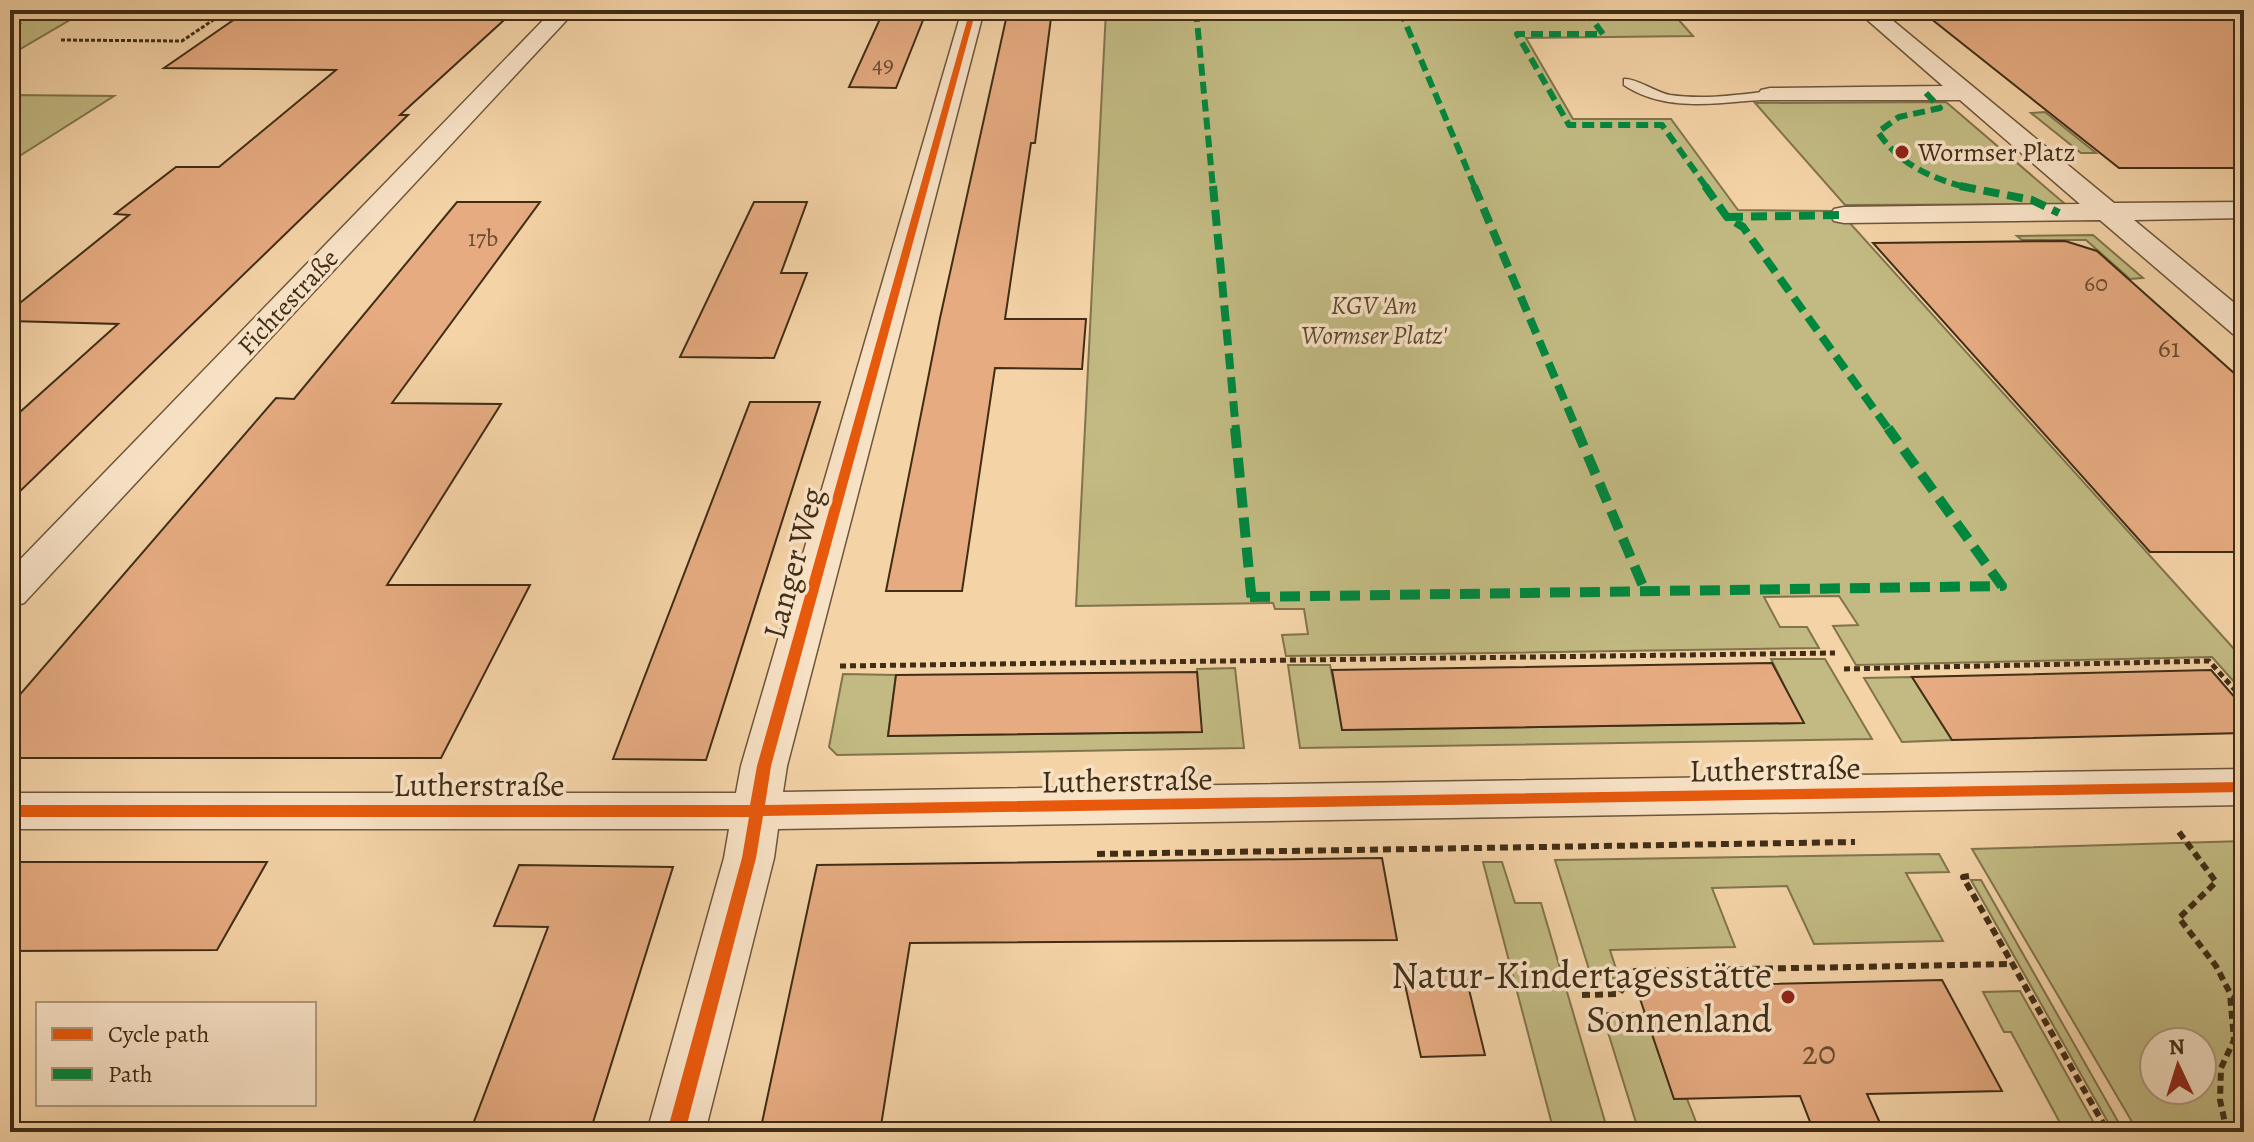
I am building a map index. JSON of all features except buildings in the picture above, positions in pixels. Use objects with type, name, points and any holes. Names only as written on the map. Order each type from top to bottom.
[{"type":"street","name":"Fichtestraße","points":[[10,594],[565,10]]},
{"type":"street","name":"Langer Weg","points":[[676,1132],[749,858],[764,766],[973,10]]},
{"type":"street","points":[[1867,10],[2244,327]]},
{"type":"street","points":[[1770,95],[1965,93]]},
{"type":"street","points":[[1844,215],[2244,210]]},
{"type":"street","name":"Lutherstraße","points":[[10,811],[755,811],[2244,787]]},
{"type":"lane","points":[[1628,82],[1650,95],[1674,99],[1770,95]]},
{"type":"path","points":[[61,40],[182,41],[228,10]]},
{"type":"path","points":[[791,667],[1835,653]]},
{"type":"path","points":[[1844,669],[2209,661],[2244,700]]},
{"type":"path","points":[[2166,835],[2197,834]]},
{"type":"path","points":[[1080,854],[1869,841]]},
{"type":"path","points":[[2187,843],[2216,882],[2179,918],[2216,966],[2230,993],[2234,1040],[2221,1068],[2220,1100],[2227,1132]]},
{"type":"path","points":[[1969,876],[1963,877],[2108,1132]]},
{"type":"path","points":[[1582,995],[1619,994],[1635,971],[2012,964]]},
{"type":"path","points":[[2230,993],[2244,1003]]},
{"type":"green space","points":[[10,10],[87,10],[10,55]]},
{"type":"green space","name":"KGV 'Am Wormser Platz'","points":[[1106,10],[1670,10],[1693,36],[1526,38],[1573,119],[1671,119],[1738,210],[1839,211],[2244,660],[2244,693],[2212,657],[1856,665],[1833,626],[1858,625],[1839,596],[1764,597],[1780,627],[1807,627],[1819,648],[1286,656],[1282,635],[1308,634],[1304,609],[1275,609],[1273,603],[1076,606]]},
{"type":"green space","points":[[10,95],[114,96],[10,162]]},
{"type":"green space","name":"Wormser Platz","points":[[1946,102],[2065,204],[1845,205],[1755,103]]},
{"type":"green space","points":[[2045,112],[2096,153],[2081,153],[2031,113]]},
{"type":"green space","points":[[2093,235],[2143,278],[2130,279],[2086,240],[2022,240],[2017,236]]},
{"type":"green space","points":[[1771,659],[1825,659],[1872,739],[1300,748],[1288,665],[1330,665],[1343,730],[1803,723]]},
{"type":"green space","points":[[1235,668],[1244,748],[837,755],[829,747],[843,674],[896,675],[888,736],[1201,732],[1197,669]]},
{"type":"green space","points":[[1912,677],[1952,740],[1902,742],[1864,678]]},
{"type":"green space","points":[[2244,841],[2244,1132],[2138,1132],[1972,849]]},
{"type":"green space","points":[[1939,854],[1949,872],[1906,873],[1943,941],[1814,944],[1787,886],[1712,888],[1735,947],[1610,950],[1619,978],[1592,979],[1555,860]]},
{"type":"green space","points":[[1483,862],[1502,862],[1515,903],[1541,903],[1608,1132],[1554,1132]]},
{"type":"green space","points":[[1971,880],[1981,880],[2124,1132],[2113,1131]]},
{"type":"green space","points":[[2020,991],[2099,1132],[2065,1132],[2011,1032],[2004,1032],[1983,992]]},
{"type":"green space","points":[[1602,1013],[1645,1013],[1674,1098],[1687,1099],[1698,1127],[1638,1129]]},
{"type":"marked path","points":[[10,27],[39,10]]},
{"type":"marked path","points":[[1196,10],[1252,603]]},
{"type":"marked path","points":[[1400,10],[1645,591]]},
{"type":"marked path","points":[[1250,597],[2002,586],[1743,227],[1727,217],[1662,125],[1569,125],[1517,34],[1603,34],[1585,10]]},
{"type":"marked path","points":[[1926,93],[1940,108],[1899,117],[1878,132],[1900,159],[1931,177],[1984,192],[2032,200],[2046,204],[2059,213]]},
{"type":"marked path","points":[[1727,217],[1844,215]]},
{"type":"cycle path","points":[[676,1132],[749,858],[764,766],[973,10]]},
{"type":"cycle path","points":[[10,811],[755,811],[2244,787]]},
{"type":"place","name":"Wormser Platz","points":[[1902,152]]},
{"type":"place","name":"Natur-Kindertagesstätte Sonnenland","points":[[1788,997]]}]
